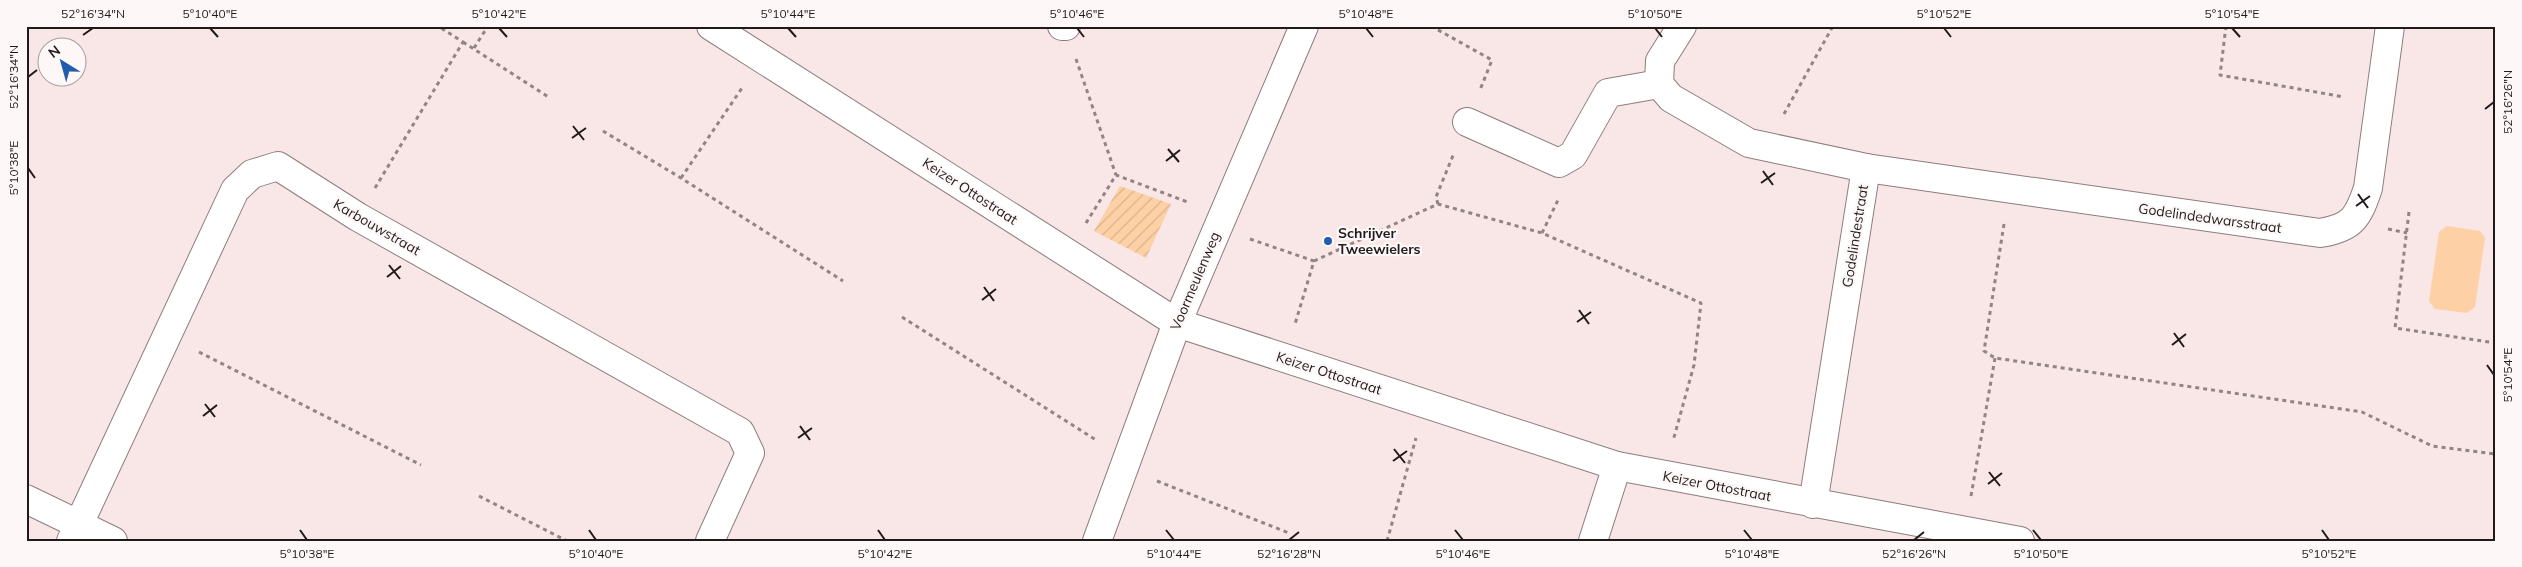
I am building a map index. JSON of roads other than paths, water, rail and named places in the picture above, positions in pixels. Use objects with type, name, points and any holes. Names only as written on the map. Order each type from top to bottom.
[{"type":"street","name":"Keizer Ottostraat","points":[[711,26],[1177,323],[1617,466],[2020,541]]},
{"type":"street","name":"Voormeulenweg","points":[[1097,541],[1177,323],[1304,26]]},
{"type":"street","points":[[1467,122],[1559,163],[1572,155],[1608,93],[1659,84],[1660,61],[1682,26]]},
{"type":"street","name":"Godelindedwarsstraat","points":[[1866,168],[2320,234],[2339,230],[2361,211],[2368,188],[2390,26]]},
{"type":"street","name":"Godelindestraat","points":[[1659,84],[1671,98],[1749,143],[1866,168],[1813,504]]},
{"type":"street","name":"Karbouwstraat","points":[[75,533],[235,190],[252,174],[278,166],[358,217],[740,432],[750,453],[710,541]]},
{"type":"street","points":[[1593,541],[1617,466]]},
{"type":"street","points":[[26,499],[75,533],[113,541]]},
{"type":"place","name":"Schrijver Tweewielers","points":[[1328,241]]}]
